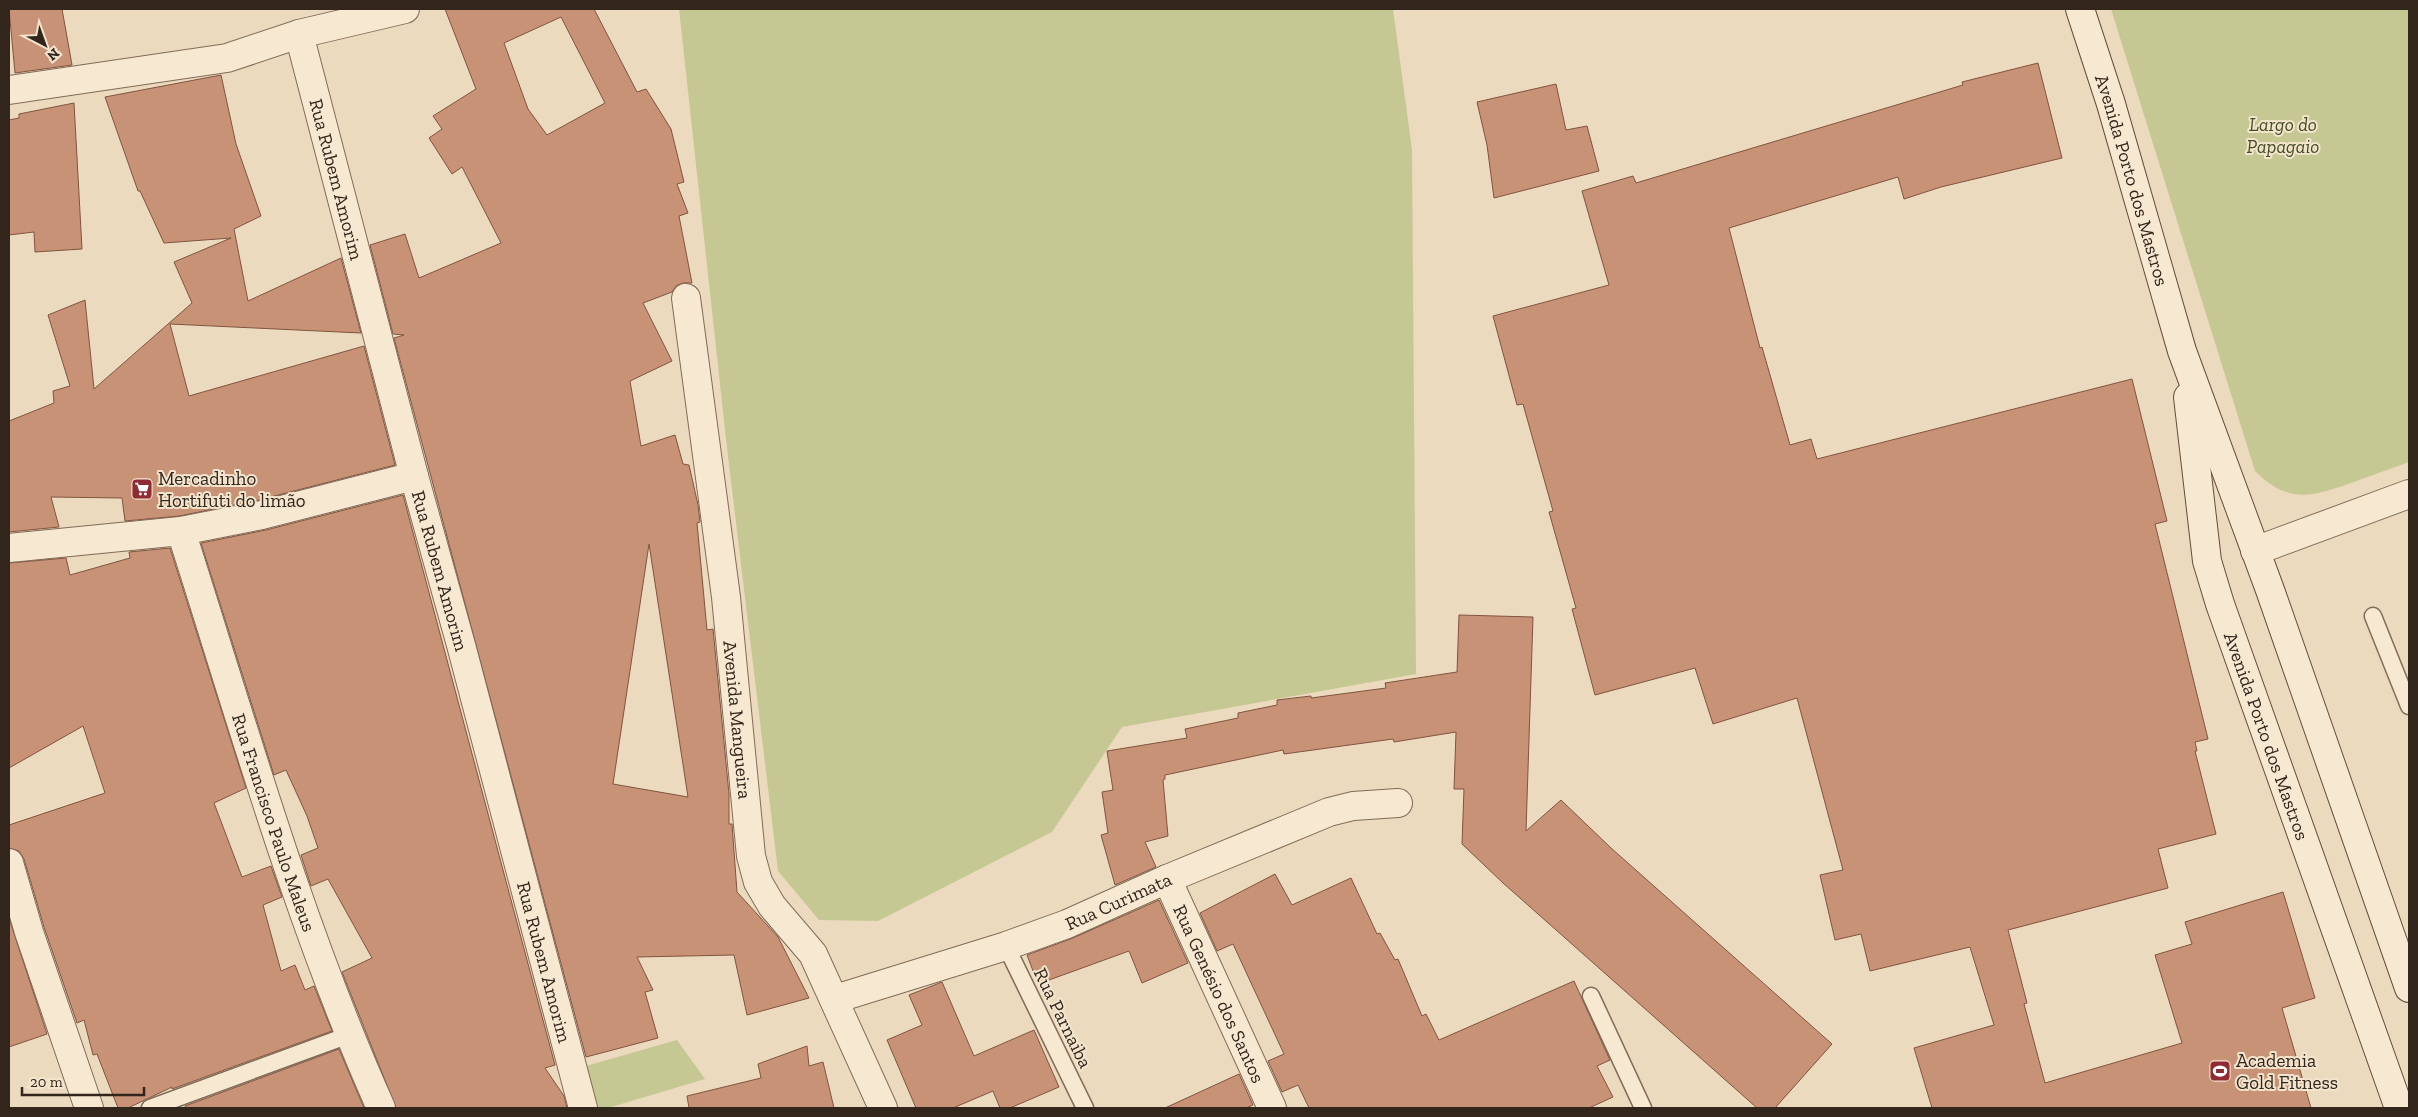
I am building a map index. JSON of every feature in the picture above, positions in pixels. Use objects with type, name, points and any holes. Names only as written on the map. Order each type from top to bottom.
[{"type":"street","points":[[9,90],[227,58],[299,34],[405,9]]},
{"type":"street","name":"Avenida Porto dos Mastros","points":[[2080,9],[2111,104],[2182,351],[2255,551],[2409,988]]},
{"type":"street","name":"Rua Rubem Amorim","points":[[299,34],[414,476],[464,654],[583,1108]]},
{"type":"street","name":"Avenida Mangueira","points":[[686,298],[726,596],[751,856],[758,882],[772,906],[813,954],[883,1108]]},
{"type":"street","name":"Avenida Porto dos Mastros","points":[[2182,351],[2208,561],[2223,613],[2399,1108]]},
{"type":"street","points":[[9,548],[181,531],[262,515],[414,476]]},
{"type":"street","points":[[2255,551],[2409,494]]},
{"type":"street","name":"Rua Francisco Paulo Maleus","points":[[181,531],[307,926],[349,1035],[381,1108]]},
{"type":"street","name":"Rua Curimata","points":[[835,999],[1006,946],[1067,924],[1329,812],[1353,806],[1398,803]]},
{"type":"street","points":[[9,863],[29,932],[89,1108]]},
{"type":"street","name":"Rua Genésio dos Santos","points":[[1167,880],[1272,1108]]},
{"type":"lane","points":[[2373,616],[2409,706]]},
{"type":"lane","name":"Rua Parnaiba","points":[[1006,946],[1085,1108]]},
{"type":"lane","points":[[1591,996],[1643,1108]]},
{"type":"lane","points":[[150,1108],[349,1035]]},
{"type":"green space","points":[[679,9],[1393,9],[1412,150],[1416,674],[1122,727],[1052,832],[878,921],[819,920],[778,871],[727,448]]},
{"type":"green space","name":"Largo do Papagaio","points":[[2111,9],[2409,9],[2409,462],[2324,492],[2300,495],[2278,489],[2255,471]]},
{"type":"green space","points":[[677,1040],[705,1079],[608,1108],[594,1108],[586,1066]]},
{"type":"building","points":[[9,9],[62,9],[72,65],[15,73]]},
{"type":"building","points":[[445,9],[594,9],[637,92],[646,89],[671,129],[684,182],[677,184],[688,213],[679,216],[692,283],[683,283],[676,286],[672,292],[643,303],[672,361],[630,381],[641,446],[675,435],[683,464],[689,465],[698,505],[700,522],[697,523],[707,630],[713,629],[729,794],[729,824],[732,824],[737,892],[778,937],[809,998],[747,1015],[734,955],[637,957],[653,990],[645,992],[658,1038],[586,1057],[394,338],[404,335],[393,334],[370,245],[405,234],[419,278],[501,243],[462,167],[452,174],[429,138],[442,129],[433,116],[476,89]],"holes":[[[561,17],[605,103],[547,135],[528,109],[504,43]],[[649,544],[688,797],[613,784]]]},
{"type":"building","points":[[2038,63],[2062,158],[1941,187],[1904,199],[1898,177],[1729,228],[1760,348],[1762,347],[1790,445],[1811,439],[1817,459],[2132,379],[2167,521],[2155,524],[2208,739],[2195,742],[2197,751],[2195,751],[2216,834],[2158,849],[2168,888],[2008,930],[2027,1003],[2024,1004],[2045,1083],[2182,1043],[2155,955],[2192,944],[2185,922],[2283,892],[2315,998],[2282,1008],[2311,1108],[1932,1108],[1914,1048],[1994,1025],[1970,947],[1870,971],[1861,934],[1835,940],[1820,875],[1843,870],[1797,698],[1713,724],[1695,668],[1595,695],[1572,609],[1576,608],[1549,512],[1553,511],[1523,404],[1517,405],[1493,316],[1609,285],[1582,191],[1633,176],[1636,183],[1963,85],[1962,82]]},
{"type":"building","points":[[221,75],[236,144],[261,216],[234,229],[248,301],[341,258],[361,333],[170,324],[189,396],[364,346],[395,465],[259,500],[179,516],[125,521],[122,498],[51,497],[59,527],[9,532],[9,421],[54,403],[53,391],[70,386],[48,315],[85,300],[94,389],[192,303],[174,262],[231,238],[164,243],[140,191],[138,191],[105,97]]},
{"type":"building","points":[[1556,84],[1566,130],[1587,126],[1599,171],[1494,198],[1487,145],[1477,102]]},
{"type":"building","points":[[74,103],[82,249],[35,252],[34,232],[9,235],[9,120],[19,118],[19,114]]},
{"type":"building","points":[[403,495],[555,1065],[545,1068],[564,1096],[567,1108],[396,1108],[342,972],[372,958],[328,879],[311,886],[301,855],[318,848],[307,816],[286,770],[274,775],[201,543],[266,530]]},
{"type":"building","points":[[170,548],[246,788],[214,803],[242,877],[271,866],[282,897],[263,905],[281,971],[295,965],[305,990],[314,986],[332,1031],[172,1089],[172,1087],[128,1108],[118,1108],[97,1054],[93,1055],[84,1020],[77,1023],[44,927],[24,859],[19,851],[9,848],[9,825],[105,793],[83,726],[9,768],[9,563],[66,558],[70,575],[130,558],[129,552]]},
{"type":"building","points":[[1459,615],[1533,617],[1526,831],[1561,800],[1611,848],[1832,1044],[1775,1108],[1757,1108],[1503,883],[1462,844],[1464,789],[1454,789],[1456,732],[1394,742],[1393,739],[1284,754],[1283,750],[1165,775],[1163,780],[1168,836],[1145,842],[1156,867],[1115,885],[1101,835],[1108,833],[1102,792],[1113,790],[1107,751],[1187,738],[1185,729],[1238,718],[1238,713],[1277,705],[1277,700],[1311,696],[1311,698],[1386,688],[1385,683],[1457,672]]},
{"type":"building","points":[[1275,874],[1292,905],[1351,878],[1377,934],[1380,933],[1395,960],[1398,959],[1422,1016],[1426,1014],[1439,1040],[1574,981],[1610,1060],[1597,1066],[1613,1097],[1589,1108],[1309,1108],[1298,1085],[1282,1092],[1268,1061],[1284,1054],[1233,944],[1217,951],[1200,913]]},
{"type":"building","points":[[1159,900],[1188,963],[1142,983],[1129,951],[1038,984],[1027,955],[1073,938]]},
{"type":"building","points":[[9,918],[47,1034],[9,1047]]},
{"type":"building","points":[[942,982],[974,1056],[1034,1030],[1059,1087],[1010,1108],[1000,1108],[993,1091],[953,1108],[916,1108],[887,1040],[922,1025],[909,995]]},
{"type":"building","points":[[807,1046],[809,1066],[823,1062],[834,1108],[689,1108],[687,1096],[761,1078],[758,1064]]},
{"type":"building","points":[[339,1049],[364,1108],[186,1108],[185,1106]]},
{"type":"building","points":[[1239,1074],[1253,1105],[1246,1108],[1165,1108]]},
{"type":"place","name":"Mercadinho Hortifuti do limão","points":[[142,489]]},
{"type":"place","name":"Academia Gold Fitness","points":[[2220,1071]]}]
